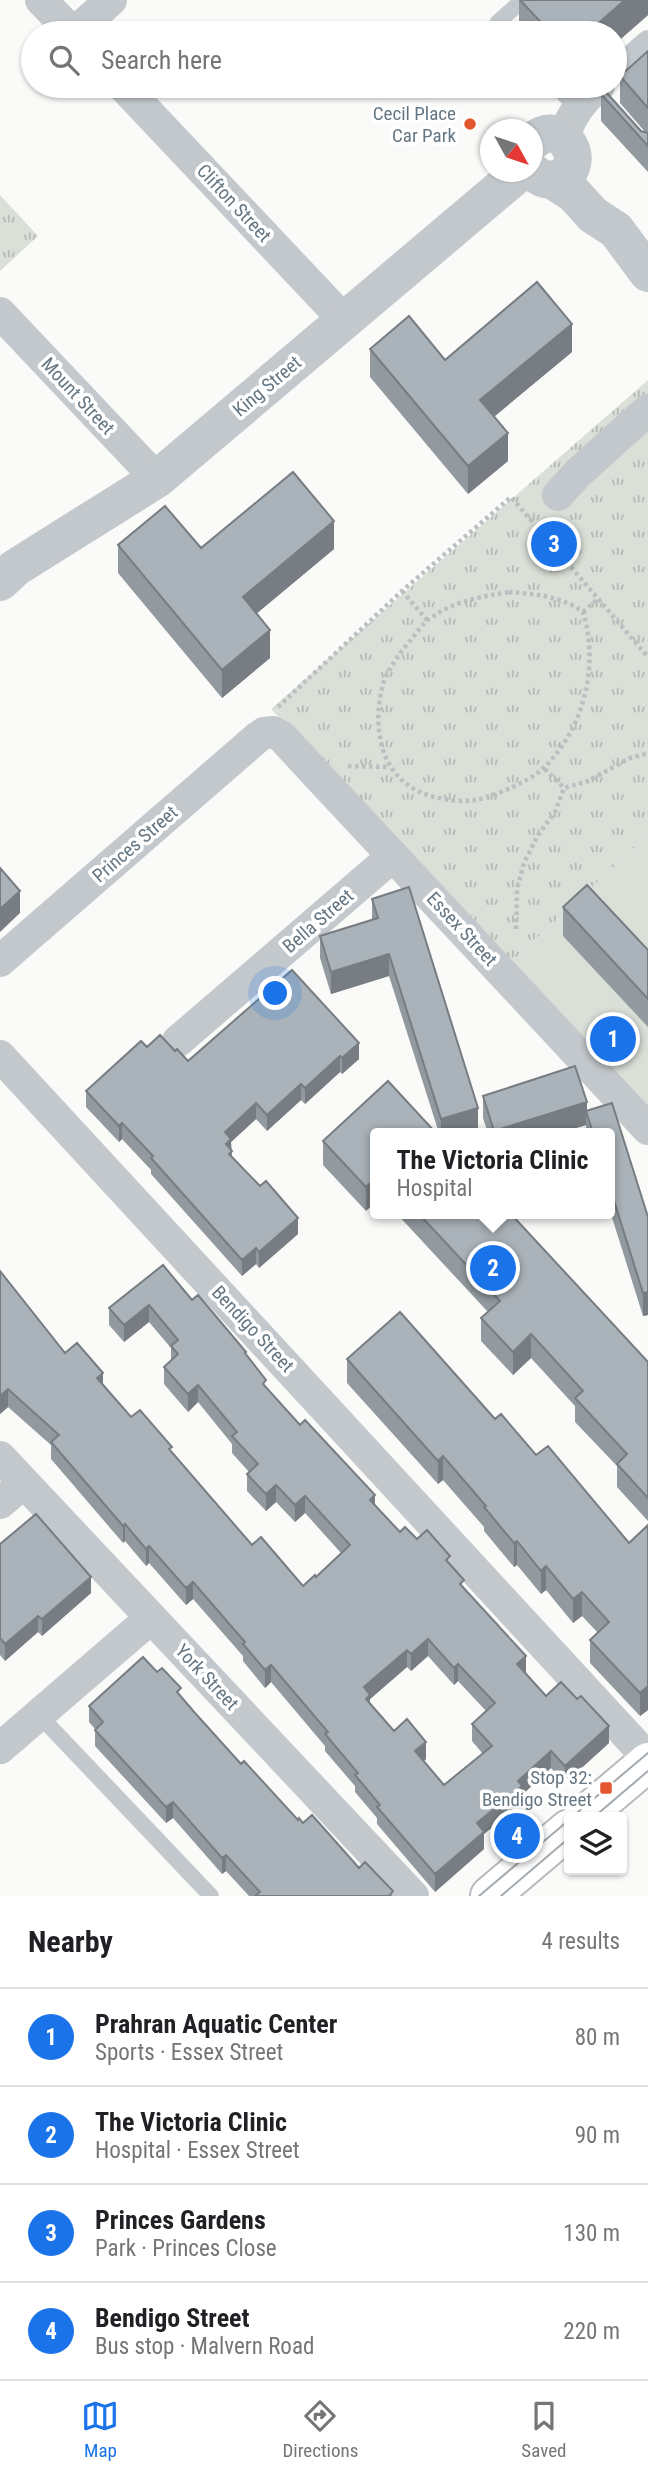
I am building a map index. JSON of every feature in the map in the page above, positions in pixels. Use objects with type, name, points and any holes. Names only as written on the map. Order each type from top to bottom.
[{"type":"main road","points":[[589,1812],[648,1760]]},
{"type":"main road","points":[[490,1896],[564,1833]]},
{"type":"street","points":[[41,0],[61,21]]},
{"type":"street","points":[[87,21],[111,0]]},
{"type":"street","name":"King Street","points":[[627,63],[648,42]]},
{"type":"street","name":"Clifton Street","points":[[134,98],[345,321]]},
{"type":"street","name":"King Street","points":[[5,567],[157,479],[345,321],[593,98]]},
{"type":"street","points":[[571,120],[591,170],[610,204],[615,230],[648,274]]},
{"type":"street","name":"Mount Street","points":[[0,313],[157,479]]},
{"type":"street","points":[[558,495],[578,473],[648,410]]},
{"type":"street","name":"Essex Street","points":[[273,732],[282,737],[648,1129]]},
{"type":"street","name":"Princes Street","points":[[0,961],[258,737],[273,732]]},
{"type":"street","name":"Bella Street","points":[[178,1041],[393,856]]},
{"type":"street","name":"Bendigo Street","points":[[0,1056],[648,1760]]},
{"type":"street","name":"York Street","points":[[0,1457],[413,1896]]},
{"type":"street","points":[[0,1503],[24,1483]]},
{"type":"street","points":[[0,1748],[151,1618]]},
{"type":"lane","points":[[499,21],[523,0]]},
{"type":"lane","points":[[39,1715],[211,1896]]},
{"type":"path","points":[[273,732],[278,704],[402,591],[512,497],[648,657]]},
{"type":"path","points":[[402,591],[427,620]]},
{"type":"path","points":[[509,592],[544,595],[574,605],[583,612],[590,645],[589,677],[582,707],[563,744],[545,769],[516,786],[468,803],[425,796],[407,784],[390,767],[382,743],[378,707],[386,676],[427,620],[467,599],[509,592]]},
{"type":"path","points":[[583,612],[597,598]]},
{"type":"path","points":[[564,788],[588,780],[630,758],[648,753]]},
{"type":"path","points":[[545,769],[564,788]]},
{"type":"path","points":[[516,929],[517,889],[524,863],[537,835],[555,812],[564,788]]},
{"type":"green space","points":[[0,195],[38,236],[0,271]]},
{"type":"green space","points":[[648,380],[648,835],[509,964],[271,709]]},
{"type":"green space","points":[[648,835],[648,1114],[509,964]]},
{"type":"building","points":[[520,0],[625,0],[601,21],[540,21]]},
{"type":"building","points":[[648,51],[648,108],[627,84],[627,70]]},
{"type":"building","points":[[605,98],[611,98],[641,131],[648,133],[648,146]]},
{"type":"building","points":[[537,282],[572,324],[480,400],[508,433],[468,466],[370,349],[409,316],[445,360]]},
{"type":"building","points":[[293,472],[334,521],[243,597],[270,630],[222,670],[118,545],[165,506],[201,548]]},
{"type":"building","points":[[0,868],[20,891],[0,909]]},
{"type":"building","points":[[587,885],[648,950],[648,999],[563,907]]},
{"type":"building","points":[[409,887],[478,1108],[441,1119],[389,954],[331,972],[320,936],[378,918],[372,899]]},
{"type":"building","points":[[292,970],[359,1043],[342,1058],[340,1056],[305,1088],[301,1084],[267,1115],[256,1103],[225,1132],[231,1139],[226,1144],[232,1151],[229,1154],[260,1186],[266,1181],[298,1218],[259,1252],[256,1248],[242,1260],[151,1158],[153,1156],[122,1123],[119,1126],[86,1091],[141,1041],[147,1047],[160,1035],[188,1061]]},
{"type":"building","points":[[575,1066],[587,1102],[504,1128],[493,1128],[483,1096]]},
{"type":"building","points":[[388,1081],[431,1128],[370,1128],[370,1183],[366,1187],[323,1141]]},
{"type":"building","points":[[612,1103],[648,1217],[648,1292],[643,1293],[615,1204],[615,1128],[591,1128],[586,1111]]},
{"type":"building","points":[[424,1219],[516,1219],[648,1362],[648,1498],[617,1464],[627,1454],[575,1398],[583,1391],[531,1334],[513,1352],[481,1318],[500,1301]]},
{"type":"building","points":[[163,1265],[192,1300],[198,1295],[246,1352],[266,1380],[263,1384],[300,1425],[305,1420],[375,1495],[370,1500],[400,1532],[405,1527],[417,1539],[427,1530],[450,1556],[446,1560],[464,1580],[460,1584],[526,1656],[517,1664],[546,1696],[561,1682],[577,1699],[581,1696],[609,1726],[565,1766],[551,1751],[518,1781],[522,1786],[477,1823],[484,1832],[435,1874],[377,1807],[380,1805],[355,1775],[358,1773],[325,1734],[328,1732],[271,1665],[265,1670],[243,1644],[245,1642],[193,1582],[186,1588],[149,1546],[146,1549],[125,1524],[123,1526],[51,1442],[59,1435],[8,1389],[0,1396],[0,1271],[65,1353],[77,1343],[103,1373],[97,1378],[131,1417],[140,1410],[172,1447],[169,1449],[252,1545],[261,1537],[303,1586],[315,1575],[316,1577],[350,1545],[305,1496],[295,1505],[276,1485],[266,1494],[247,1474],[258,1464],[232,1436],[237,1432],[198,1385],[188,1394],[164,1367],[178,1354],[171,1346],[178,1340],[149,1305],[124,1325],[109,1308]],"holes":[[[428,1639],[454,1668],[458,1664],[495,1703],[472,1724],[492,1746],[444,1785],[415,1751],[426,1742],[407,1719],[394,1731],[366,1699],[370,1695],[364,1687],[407,1650],[411,1654]]]},
{"type":"building","points":[[400,1312],[495,1419],[501,1414],[536,1455],[548,1446],[629,1543],[648,1525],[648,1686],[640,1693],[590,1640],[609,1622],[582,1592],[573,1599],[546,1566],[541,1571],[517,1541],[514,1543],[443,1456],[438,1461],[347,1359]]},
{"type":"building","points":[[36,1514],[91,1577],[42,1619],[38,1616],[5,1644],[0,1638],[0,1544]]},
{"type":"building","points":[[143,1657],[157,1672],[162,1668],[181,1688],[177,1692],[195,1713],[241,1764],[244,1761],[298,1820],[299,1818],[303,1823],[312,1815],[359,1868],[365,1862],[393,1891],[389,1896],[255,1896],[260,1892],[226,1855],[222,1858],[173,1802],[166,1807],[95,1730],[103,1722],[89,1706]]},
{"type":"tram line","points":[[578,1812],[648,1753]]},
{"type":"tram line","points":[[600,1812],[648,1771]]},
{"type":"tram line","points":[[479,1896],[564,1824]]},
{"type":"tram line","points":[[501,1896],[564,1842]]},
{"type":"place","name":"Cecil Place Car Park","points":[[470,124]]},
{"type":"place","name":"Princes Gardens","points":[[554,544]]},
{"type":"place","name":"Prahran Aquatic Center","points":[[613,1039]]},
{"type":"place","name":"The Victoria Clinic","points":[[493,1268]]},
{"type":"place","name":"Stop 32: Bendigo Street","points":[[606,1788]]},
{"type":"place","name":"Bendigo Street","points":[[517,1836]]}]
